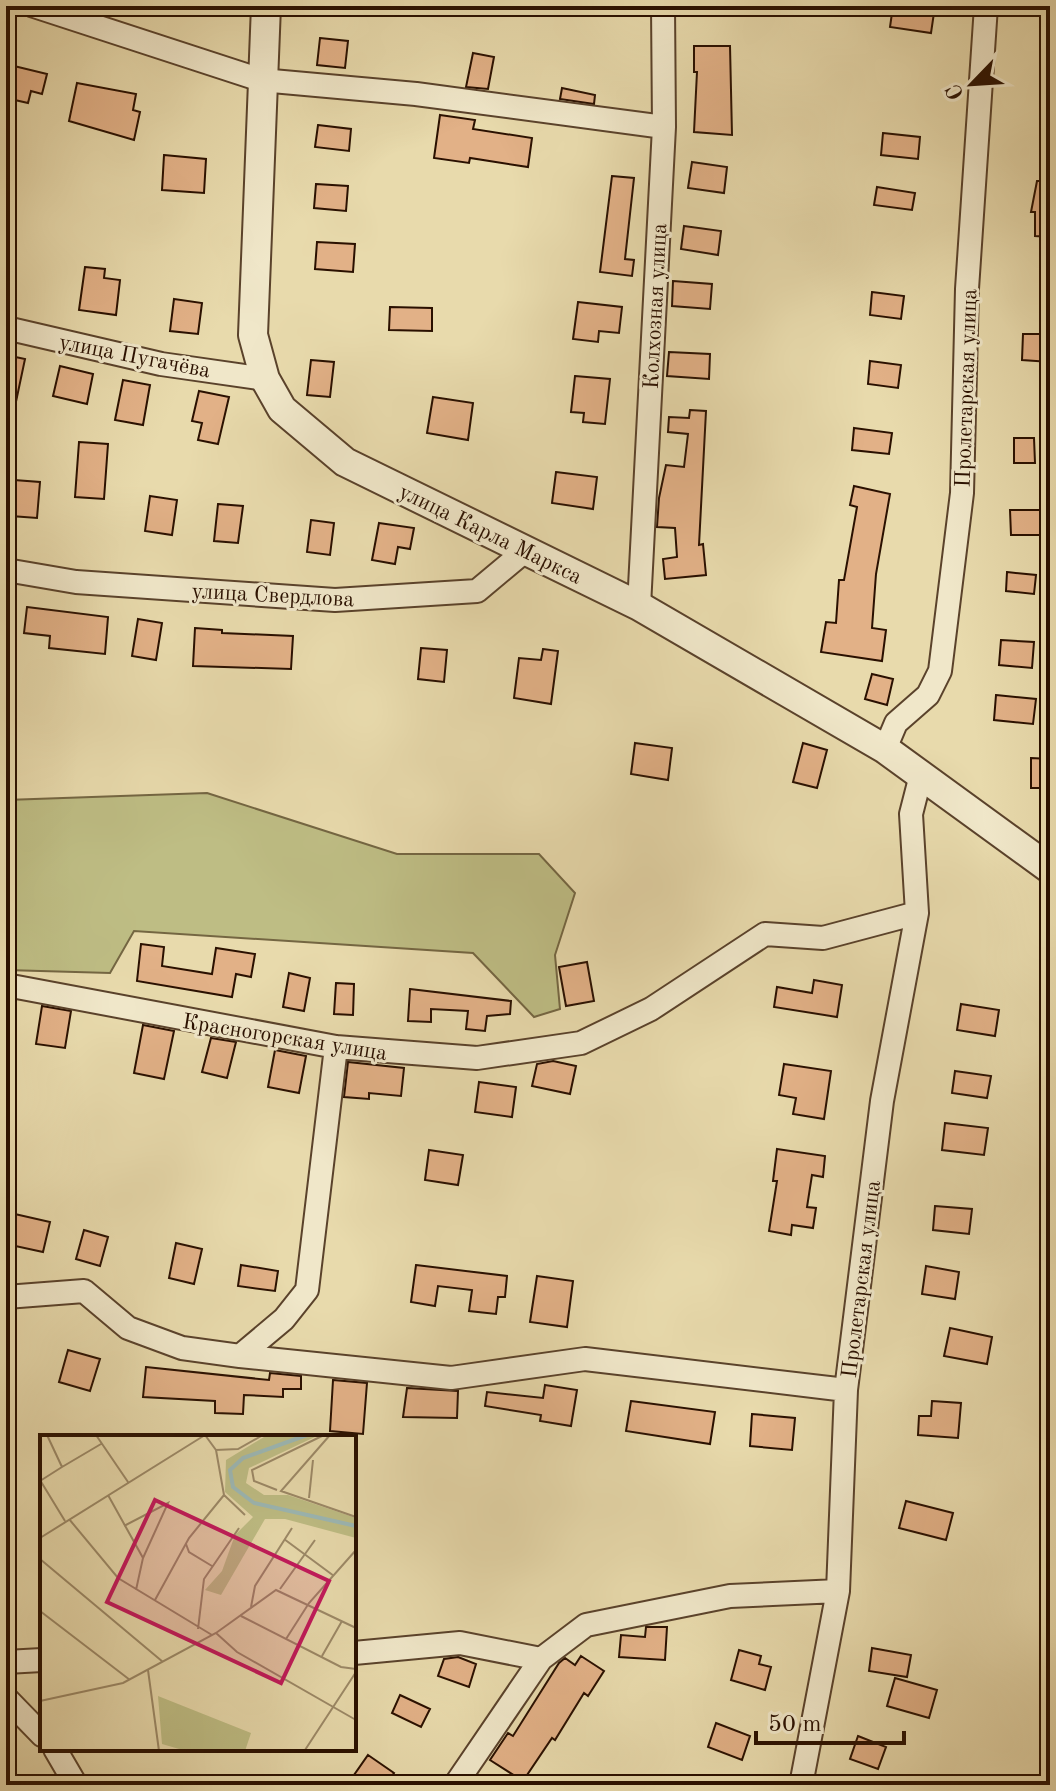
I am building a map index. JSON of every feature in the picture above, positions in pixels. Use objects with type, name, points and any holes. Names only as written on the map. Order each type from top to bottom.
[{"type":"street","points":[[34,6],[261,80],[416,94],[664,127]]},
{"type":"street","name":"улица Карла Маркса","points":[[266,6],[253,335],[265,379],[282,409],[345,462],[639,606],[885,749],[1050,869]]},
{"type":"street","name":"Колхозная улица","points":[[639,606],[664,127],[663,6]]},
{"type":"street","name":"Пролетарская улица","points":[[885,749],[896,723],[928,695],[940,671],[962,493],[967,289],[986,6]]},
{"type":"street","name":"улица Пугачёва","points":[[6,328],[161,364],[265,379]]},
{"type":"street","name":"улица Свердлова","points":[[6,570],[76,582],[335,600],[477,591],[526,550]]},
{"type":"street","name":"Пролетарская улица","points":[[801,1785],[838,1591],[846,1390],[882,1101],[917,913],[911,814],[921,775]]},
{"type":"street","name":"Красногорская улица","points":[[6,985],[336,1047],[477,1058],[581,1043],[651,1009],[765,934],[823,938],[917,913]]},
{"type":"street","points":[[240,1356],[284,1319],[307,1290],[336,1047]]},
{"type":"street","points":[[6,1297],[84,1291],[128,1328],[182,1348],[240,1356],[451,1378],[585,1359],[846,1390]]},
{"type":"street","points":[[455,1785],[541,1659],[586,1625],[730,1596],[838,1591]]},
{"type":"street","points":[[356,1653],[460,1643],[541,1659]]},
{"type":"street","points":[[6,1662],[40,1660]]},
{"type":"street","points":[[6,1698],[40,1733]]},
{"type":"street","points":[[56,1751],[76,1785]]},
{"type":"shaded area","points":[[207,793],[397,854],[539,854],[575,893],[555,955],[560,1009],[534,1017],[473,953],[134,931],[110,973],[6,970],[6,800]]},
{"type":"building","points":[[893,6],[935,6],[931,33],[890,27]]},
{"type":"building","points":[[320,38],[348,41],[345,68],[317,65]]},
{"type":"building","points":[[694,46],[730,46],[732,135],[694,132],[697,72],[694,72]]},
{"type":"building","points":[[473,53],[494,57],[488,89],[466,87]]},
{"type":"building","points":[[14,66],[47,74],[42,94],[31,91],[28,103],[6,98]]},
{"type":"building","points":[[77,83],[136,94],[133,110],[140,112],[134,140],[69,121]]},
{"type":"building","points":[[562,88],[595,95],[594,104],[560,99]]},
{"type":"building","points":[[440,115],[475,120],[473,129],[532,138],[528,167],[470,158],[469,163],[434,158]]},
{"type":"building","points":[[318,125],[351,129],[349,151],[315,147]]},
{"type":"building","points":[[883,133],[920,137],[918,159],[881,155]]},
{"type":"building","points":[[164,155],[206,159],[204,193],[162,190]]},
{"type":"building","points":[[692,162],[727,167],[724,193],[688,188]]},
{"type":"building","points":[[612,176],[634,178],[625,259],[634,260],[632,276],[600,272]]},
{"type":"building","points":[[1037,181],[1050,181],[1050,237],[1035,236],[1035,212],[1031,212]]},
{"type":"building","points":[[316,184],[348,186],[346,211],[314,208]]},
{"type":"building","points":[[877,187],[915,193],[912,210],[874,205]]},
{"type":"building","points":[[684,226],[721,231],[718,255],[681,249]]},
{"type":"building","points":[[317,242],[355,244],[353,272],[315,269]]},
{"type":"building","points":[[85,267],[105,269],[104,278],[120,280],[116,315],[79,310]]},
{"type":"building","points":[[673,281],[712,284],[710,309],[672,306]]},
{"type":"building","points":[[872,292],[904,296],[901,319],[870,315]]},
{"type":"building","points":[[174,299],[202,303],[198,334],[170,331]]},
{"type":"building","points":[[578,302],[622,307],[619,333],[599,331],[598,342],[573,339]]},
{"type":"building","points":[[390,307],[432,308],[432,331],[389,330]]},
{"type":"building","points":[[1023,334],[1050,334],[1050,362],[1022,360]]},
{"type":"building","points":[[669,352],[710,354],[709,379],[667,376]]},
{"type":"building","points":[[6,355],[25,359],[13,416],[6,415]]},
{"type":"building","points":[[311,360],[334,362],[330,397],[307,395]]},
{"type":"building","points":[[870,361],[901,365],[898,388],[868,384]]},
{"type":"building","points":[[60,366],[93,374],[87,404],[53,396]]},
{"type":"building","points":[[575,376],[610,379],[605,424],[583,422],[584,413],[571,412]]},
{"type":"building","points":[[123,380],[150,385],[143,425],[115,420]]},
{"type":"building","points":[[199,391],[229,397],[218,444],[198,440],[202,423],[192,421]]},
{"type":"building","points":[[433,397],[473,403],[468,440],[427,433]]},
{"type":"building","points":[[690,410],[706,411],[699,545],[703,544],[706,575],[665,579],[663,559],[677,557],[675,528],[657,527],[659,498],[666,465],[684,467],[688,434],[668,432],[669,417],[689,418]]},
{"type":"building","points":[[854,428],[892,433],[889,454],[852,450]]},
{"type":"building","points":[[1014,438],[1034,438],[1035,463],[1014,463]]},
{"type":"building","points":[[79,442],[108,444],[104,499],[75,497]]},
{"type":"building","points":[[556,472],[597,477],[593,509],[552,503]]},
{"type":"building","points":[[14,480],[40,482],[37,518],[11,516]]},
{"type":"building","points":[[854,486],[890,494],[876,574],[872,628],[886,630],[882,661],[821,652],[826,622],[836,623],[839,580],[844,580],[857,507],[850,505]]},
{"type":"building","points":[[150,496],[177,500],[172,535],[145,531]]},
{"type":"building","points":[[218,504],[243,506],[238,543],[214,541]]},
{"type":"building","points":[[1010,510],[1043,510],[1043,535],[1011,535]]},
{"type":"building","points":[[311,520],[334,523],[330,555],[307,552]]},
{"type":"building","points":[[379,523],[414,528],[410,549],[398,547],[395,564],[372,560]]},
{"type":"building","points":[[1007,572],[1036,575],[1034,594],[1006,591]]},
{"type":"building","points":[[27,607],[108,617],[105,654],[49,648],[50,636],[24,633]]},
{"type":"building","points":[[138,619],[162,623],[156,660],[132,656]]},
{"type":"building","points":[[195,628],[222,630],[222,633],[293,636],[291,669],[193,666]]},
{"type":"building","points":[[1001,640],[1034,642],[1032,668],[999,665]]},
{"type":"building","points":[[421,648],[447,650],[444,682],[418,679]]},
{"type":"building","points":[[543,649],[558,651],[551,704],[514,698],[519,658],[541,660]]},
{"type":"building","points":[[872,674],[893,679],[887,705],[865,699]]},
{"type":"building","points":[[996,695],[1036,699],[1033,724],[994,720]]},
{"type":"building","points":[[635,743],[672,748],[668,780],[631,774]]},
{"type":"building","points":[[803,743],[827,750],[817,788],[793,782]]},
{"type":"building","points":[[1031,758],[1050,759],[1050,788],[1031,788]]},
{"type":"building","points":[[141,944],[164,947],[162,966],[212,974],[216,948],[255,954],[251,977],[236,974],[232,997],[137,981]]},
{"type":"building","points":[[587,962],[594,1001],[566,1006],[559,967]]},
{"type":"building","points":[[289,973],[310,978],[304,1011],[283,1007]]},
{"type":"building","points":[[814,980],[842,985],[837,1017],[774,1007],[777,987],[812,993]]},
{"type":"building","points":[[336,983],[354,984],[353,1015],[334,1014]]},
{"type":"building","points":[[410,989],[511,1001],[510,1014],[487,1016],[485,1031],[466,1029],[468,1011],[431,1009],[431,1022],[408,1021]]},
{"type":"building","points":[[961,1004],[999,1010],[995,1036],[957,1030]]},
{"type":"building","points":[[42,1006],[71,1011],[65,1048],[36,1044]]},
{"type":"building","points":[[143,1025],[174,1031],[164,1079],[134,1073]]},
{"type":"building","points":[[211,1038],[236,1042],[227,1078],[202,1072]]},
{"type":"building","points":[[275,1050],[306,1056],[299,1093],[268,1087]]},
{"type":"building","points":[[553,1061],[576,1066],[570,1094],[532,1086],[537,1064]]},
{"type":"building","points":[[348,1062],[404,1068],[401,1096],[369,1093],[369,1099],[344,1097]]},
{"type":"building","points":[[784,1064],[831,1071],[824,1119],[793,1114],[796,1098],[779,1095]]},
{"type":"building","points":[[955,1071],[991,1076],[987,1098],[952,1093]]},
{"type":"building","points":[[479,1082],[516,1087],[512,1117],[475,1112]]},
{"type":"building","points":[[945,1123],[988,1128],[984,1155],[942,1150]]},
{"type":"building","points":[[777,1149],[825,1156],[823,1177],[812,1175],[807,1207],[816,1208],[813,1228],[792,1225],[791,1235],[769,1231],[777,1181],[773,1181]]},
{"type":"building","points":[[429,1150],[463,1155],[458,1185],[425,1180]]},
{"type":"building","points":[[935,1206],[972,1209],[969,1234],[933,1230]]},
{"type":"building","points":[[6,1212],[50,1222],[43,1252],[6,1244]]},
{"type":"building","points":[[84,1230],[108,1237],[100,1266],[76,1259]]},
{"type":"building","points":[[176,1243],[202,1249],[194,1284],[169,1278]]},
{"type":"building","points":[[241,1265],[278,1271],[275,1291],[238,1286]]},
{"type":"building","points":[[416,1265],[507,1276],[505,1297],[498,1297],[496,1314],[469,1311],[472,1290],[438,1286],[435,1306],[411,1302]]},
{"type":"building","points":[[926,1266],[959,1272],[955,1299],[922,1294]]},
{"type":"building","points":[[537,1276],[573,1281],[567,1327],[530,1322]]},
{"type":"building","points":[[950,1328],[992,1337],[987,1364],[944,1356]]},
{"type":"building","points":[[68,1350],[100,1359],[90,1391],[59,1382]]},
{"type":"building","points":[[146,1367],[269,1380],[270,1373],[301,1376],[301,1389],[283,1389],[283,1397],[244,1395],[243,1414],[215,1413],[215,1401],[143,1397]]},
{"type":"building","points":[[333,1380],[367,1383],[363,1434],[330,1431]]},
{"type":"building","points":[[545,1385],[577,1390],[571,1426],[540,1421],[541,1415],[485,1406],[487,1392],[543,1398]]},
{"type":"building","points":[[407,1388],[458,1391],[457,1418],[403,1417]]},
{"type":"building","points":[[631,1401],[715,1412],[710,1444],[626,1431]]},
{"type":"building","points":[[932,1401],[961,1403],[958,1438],[918,1435],[919,1416],[931,1416]]},
{"type":"building","points":[[752,1414],[795,1418],[792,1450],[750,1446]]},
{"type":"building","points":[[906,1501],[953,1513],[946,1540],[899,1528]]},
{"type":"building","points":[[646,1627],[667,1627],[665,1660],[619,1657],[621,1635],[645,1637]]},
{"type":"building","points":[[872,1648],[911,1655],[907,1677],[869,1671]]},
{"type":"building","points":[[739,1650],[761,1656],[759,1664],[771,1667],[765,1690],[731,1680]]},
{"type":"building","points":[[581,1656],[604,1671],[588,1696],[584,1693],[555,1740],[552,1738],[523,1781],[490,1760],[508,1733],[513,1736],[559,1663],[565,1658],[575,1665]]},
{"type":"building","points":[[458,1657],[476,1664],[469,1687],[438,1676],[444,1659]]},
{"type":"building","points":[[895,1678],[937,1690],[929,1718],[887,1706]]},
{"type":"building","points":[[400,1695],[430,1709],[421,1727],[392,1713]]},
{"type":"building","points":[[716,1723],[750,1736],[742,1760],[708,1747]]},
{"type":"building","points":[[858,1736],[886,1747],[878,1769],[850,1759]]},
{"type":"building","points":[[368,1755],[394,1773],[386,1785],[347,1785]]}]
